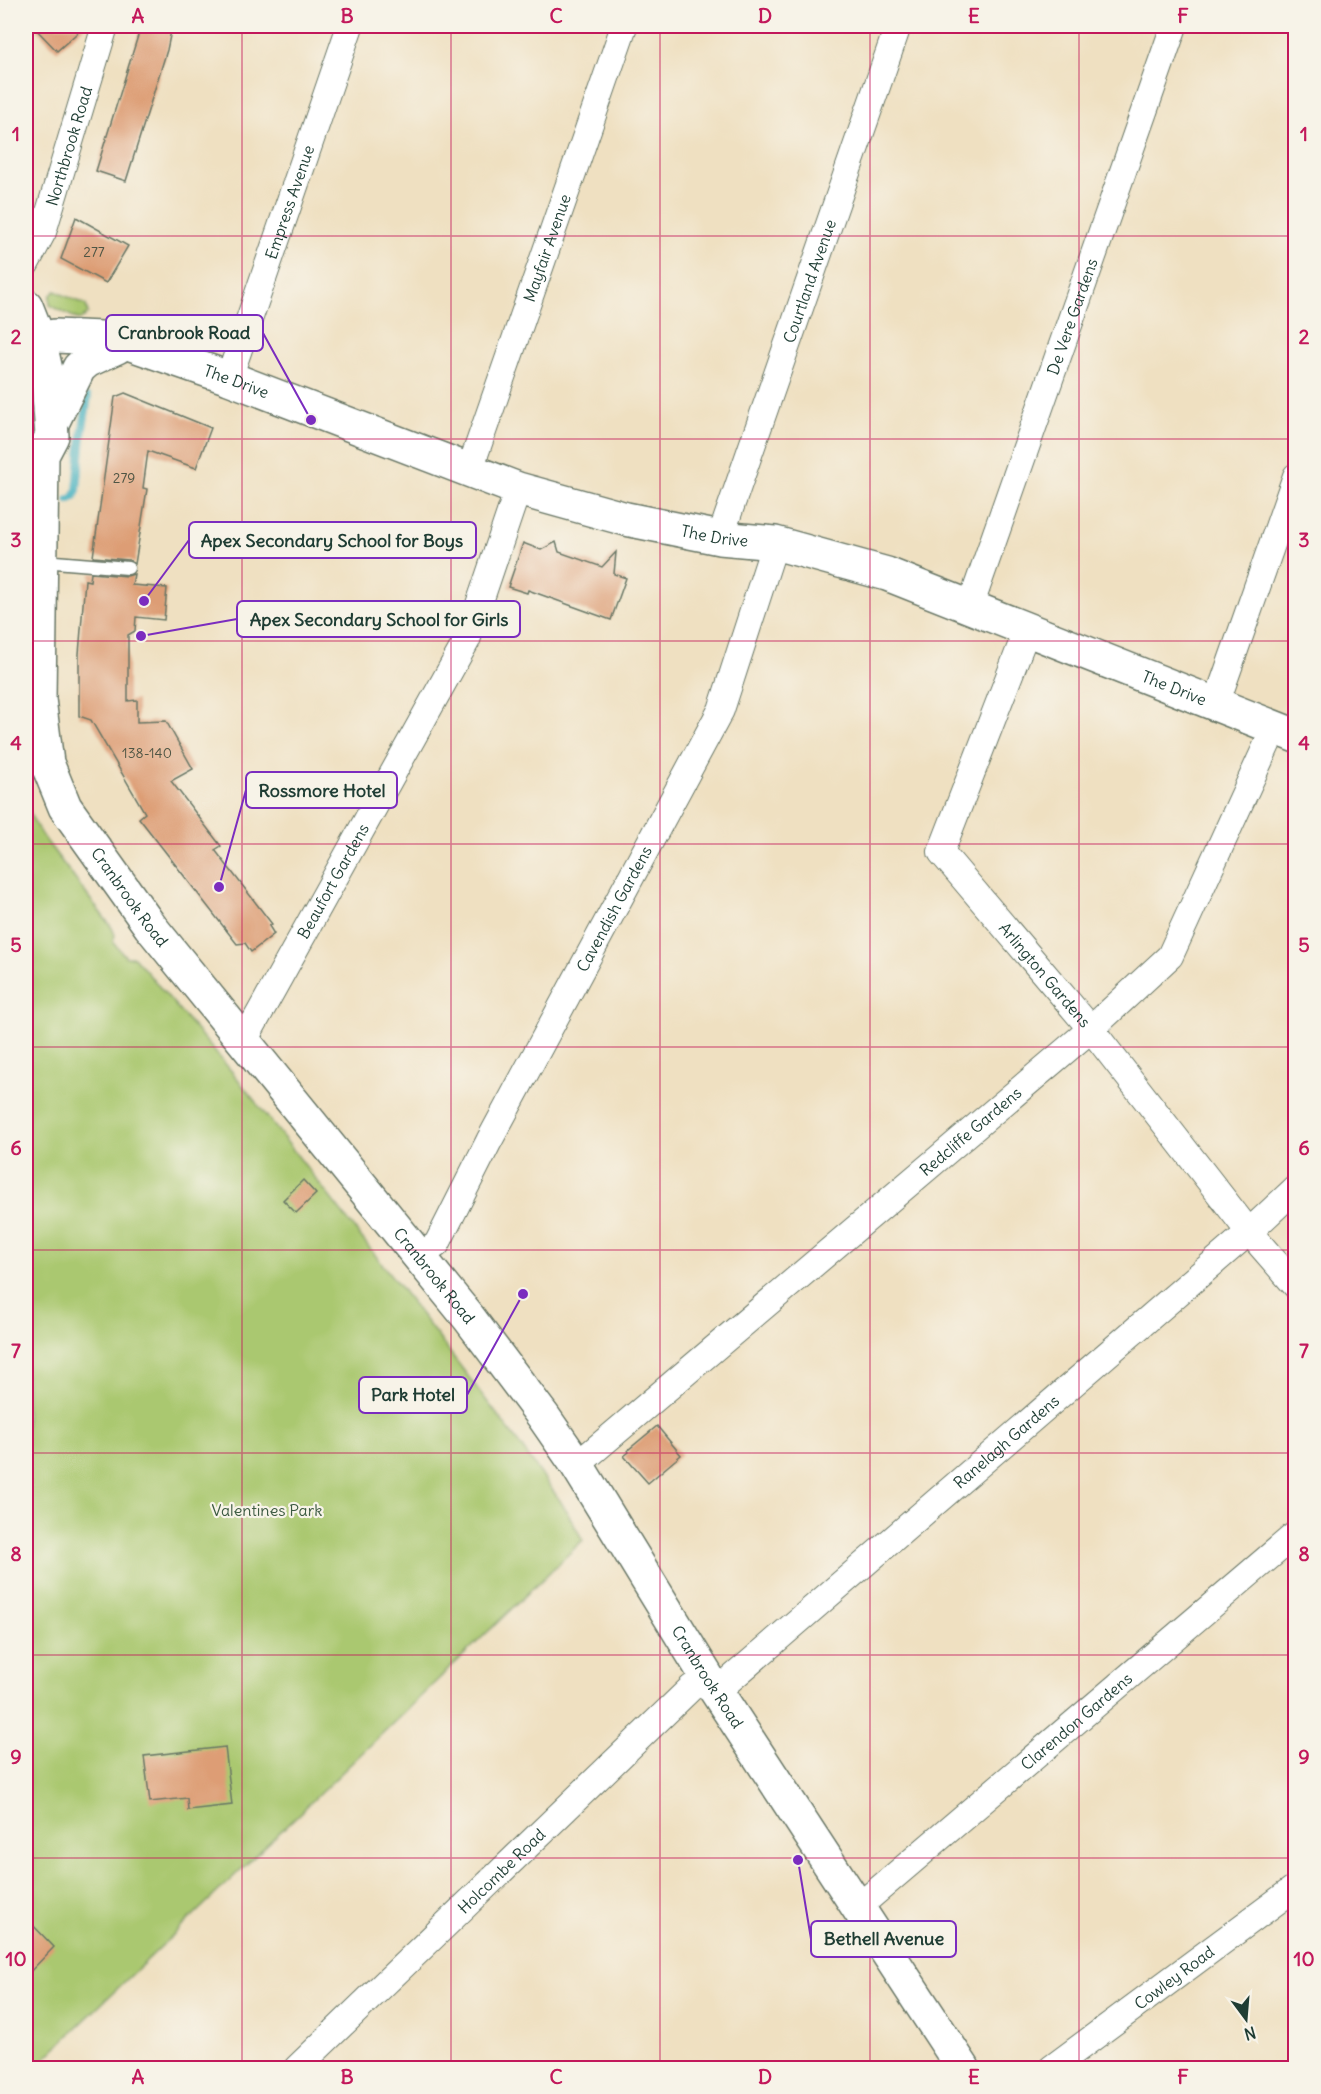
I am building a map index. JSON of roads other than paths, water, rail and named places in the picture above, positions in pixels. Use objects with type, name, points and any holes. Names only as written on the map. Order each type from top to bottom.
[{"type":"main road","name":"Cranbrook Road","points":[[26,306],[32,357],[31,440],[42,455]]},
{"type":"main road","name":"The Drive","points":[[32,357],[124,345],[229,378],[518,489],[626,519],[720,538],[775,543],[887,574],[1285,731]]},
{"type":"main road","points":[[52,423],[79,368],[87,361],[124,345]]},
{"type":"main road","name":"Cranbrook Road","points":[[32,357],[52,423],[52,436],[42,455],[39,699],[47,763],[65,807],[150,926],[420,1256],[494,1349],[543,1416],[712,1684],[963,2068]]},
{"type":"street","name":"Northbrook Road","points":[[26,264],[43,232],[105,26]]},
{"type":"street","name":"Empress Avenue","points":[[229,378],[350,26]]},
{"type":"street","name":"Mayfair Avenue","points":[[470,469],[624,26]]},
{"type":"street","name":"Courtland Avenue","points":[[720,538],[898,26]]},
{"type":"street","name":"De Vere Gardens","points":[[970,607],[1174,26]]},
{"type":"street","points":[[1216,704],[1296,476]]},
{"type":"street","name":"Beaufort Gardens","points":[[244,1041],[467,640],[518,489]]},
{"type":"street","name":"Cavendish Gardens","points":[[420,1256],[437,1244],[489,1141],[721,710],[775,543]]},
{"type":"street","name":"Arlington Gardens","points":[[1027,630],[941,852],[1091,1029],[1249,1232],[1296,1286]]},
{"type":"street","name":"Redcliffe Gardens","points":[[576,1465],[1091,1029],[1170,956],[1285,731]]},
{"type":"street","name":"Ranelagh Gardens","points":[[712,1684],[1249,1232],[1296,1188]]},
{"type":"street","name":"Clarendon Gardens","points":[[857,1908],[1296,1534]]},
{"type":"street","name":"Holcombe Road","points":[[297,2068],[691,1688],[712,1684]]},
{"type":"street","name":"Cowley Road","points":[[1052,2068],[1296,1887]]},
{"type":"lane","points":[[41,561],[128,568]]},
{"type":"waterway","points":[[68,500],[74,497],[77,490],[88,397]]},
{"type":"place","name":"Cranbrook Road","points":[[311,420]]},
{"type":"place","name":"Apex Secondary School for Boys","points":[[144,601]]},
{"type":"place","name":"Apex Secondary School for Girls","points":[[141,636]]},
{"type":"place","name":"Rossmore Hotel","points":[[219,887]]},
{"type":"place","name":"Park Hotel","points":[[523,1294]]},
{"type":"place","name":"Bethell Avenue","points":[[798,1860]]},
{"type":"park label","name":"Valentines Park","points":[[267,1510]]}]
